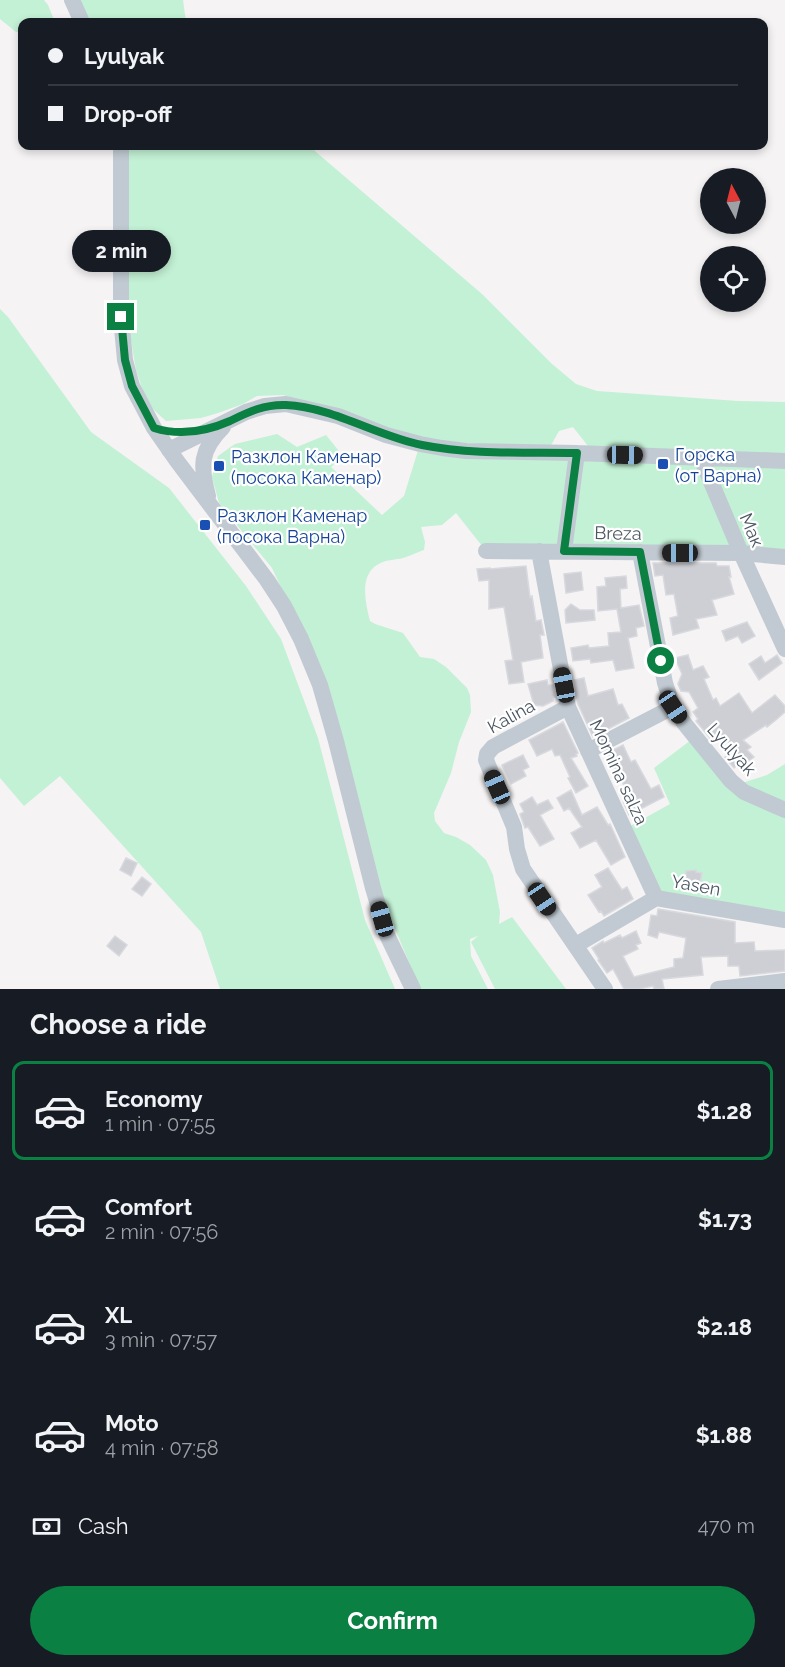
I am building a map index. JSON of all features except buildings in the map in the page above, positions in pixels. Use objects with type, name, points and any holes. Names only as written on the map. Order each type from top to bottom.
[{"type":"street","points":[[72,0],[80,18]]},
{"type":"street","points":[[121,150],[121,317],[125,360],[132,386],[154,428],[267,580],[301,639],[320,685],[387,934],[402,970],[413,989]]},
{"type":"street","points":[[169,450],[246,412],[265,406],[286,405],[338,416],[386,435],[420,444],[466,450],[785,461]]},
{"type":"street","points":[[154,428],[167,432],[189,433],[228,422]]},
{"type":"street","points":[[211,505],[203,478],[202,465],[214,436],[228,422]]},
{"type":"street","points":[[564,551],[577,453]]},
{"type":"street","name":"Мак","points":[[701,458],[785,649]]},
{"type":"street","name":"Breza","points":[[486,551],[741,553],[785,557]]},
{"type":"street","name":"Momina salza","points":[[538,551],[568,707],[656,898]]},
{"type":"street","name":"Lyulyak","points":[[640,552],[665,683],[673,707],[731,781],[744,792],[785,810]]},
{"type":"street","name":"Kalina","points":[[568,707],[493,747],[487,754],[486,760],[514,827],[518,855],[523,869],[605,989]]},
{"type":"street","points":[[588,751],[673,707]]},
{"type":"street","name":"Yasen","points":[[576,945],[656,898],[785,920]]},
{"type":"street","points":[[718,989],[785,981]]},
{"type":"green space","points":[[0,0],[44,0],[53,18],[18,18],[18,32],[0,19]]},
{"type":"green space","points":[[72,0],[183,0],[185,18],[85,18]]},
{"type":"green space","points":[[127,150],[314,150],[482,294],[552,364],[576,384],[597,391],[785,402],[785,454],[588,446],[573,427],[559,431],[550,447],[499,446],[412,438],[283,395],[257,396],[243,404],[201,418],[166,421],[153,409],[144,394],[136,370],[125,294]]},
{"type":"green space","points":[[0,309],[91,432],[169,488],[246,586],[281,639],[318,738],[365,920],[395,989],[220,989],[201,932],[60,776],[24,806],[0,778]]},
{"type":"green space","points":[[277,434],[297,447],[326,435],[343,456],[331,467],[382,515],[404,496],[420,444],[785,461],[785,557],[486,551],[456,513],[442,525],[421,527],[425,542],[424,550],[375,566],[367,579],[365,596],[370,621],[403,633],[420,657],[434,659],[446,667],[467,688],[470,695],[471,712],[459,742],[451,773],[434,813],[435,821],[444,833],[470,845],[486,860],[493,875],[500,912],[499,924],[512,917],[566,989],[495,989],[471,942],[478,936],[470,939],[471,956],[488,989],[420,989],[384,902],[327,686],[272,568],[219,503],[212,477],[218,456],[235,444]]},
{"type":"green space","points":[[691,740],[742,783],[767,775],[785,764],[785,916],[659,895],[627,828],[670,804],[654,768]]},
{"type":"place","name":"Горска (от Варна)","points":[[663,464]]},
{"type":"place","name":"Разклон Каменар (посока Каменар)","points":[[219,466]]},
{"type":"place","name":"Разклон Каменар (посока Варна)","points":[[205,525]]},
{"type":"route","points":[[121,317],[125,360],[132,386],[154,428],[167,432],[200,431],[265,406],[286,405],[309,408],[338,416],[386,435],[442,448],[577,453],[564,551],[640,552],[661,661]]}]
